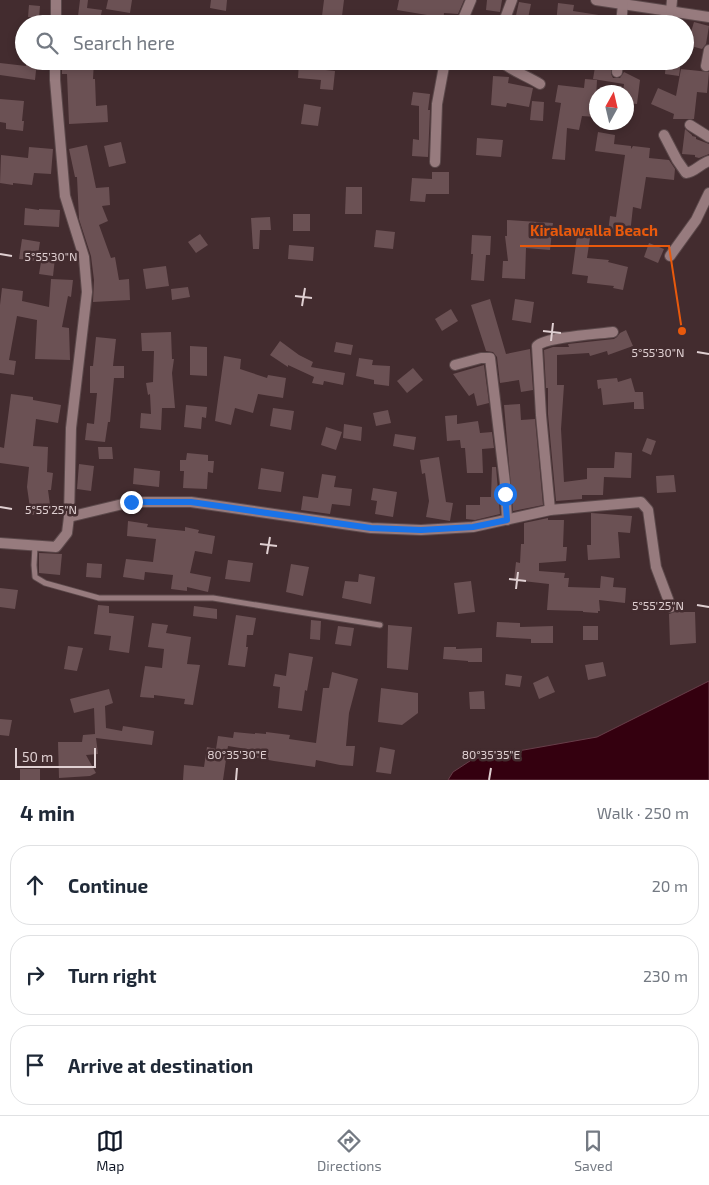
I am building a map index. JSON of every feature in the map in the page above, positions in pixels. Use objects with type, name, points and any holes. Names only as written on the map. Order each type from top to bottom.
[{"type":"street","points":[[56,0],[56,15]]},
{"type":"street","points":[[465,15],[471,0]]},
{"type":"street","points":[[506,15],[512,0]]},
{"type":"street","points":[[596,0],[709,17]]},
{"type":"street","points":[[671,11],[672,0]]},
{"type":"street","points":[[622,15],[623,4]]},
{"type":"street","points":[[706,66],[709,50]]},
{"type":"street","points":[[0,543],[56,547],[67,533],[69,517],[70,428],[86,292],[84,257],[65,196],[55,70]]},
{"type":"street","points":[[435,162],[437,104],[443,70]]},
{"type":"street","points":[[510,70],[540,84]]},
{"type":"street","points":[[690,125],[709,137]]},
{"type":"street","points":[[664,135],[686,174],[691,173],[709,161]]},
{"type":"street","points":[[670,256],[696,220],[709,192]]},
{"type":"street","points":[[550,510],[537,346],[540,343],[561,338],[613,332]]},
{"type":"street","points":[[455,365],[481,358],[490,358],[505,483],[507,520]]},
{"type":"street","points":[[69,517],[131,502],[191,502],[371,528],[421,530],[464,528],[550,510],[641,502],[648,510],[656,567],[672,607]]},
{"type":"lane","points":[[35,545],[34,565],[36,577],[45,582],[99,598],[213,598],[380,625]]},
{"type":"shaded area","points":[[709,681],[709,780],[448,780],[453,772],[473,759],[597,737]]},
{"type":"building","points":[[80,0],[88,0],[87,8],[102,10],[101,15],[78,15]]},
{"type":"building","points":[[108,0],[132,0],[130,13],[106,9]]},
{"type":"building","points":[[211,0],[227,0],[226,11],[210,8]]},
{"type":"building","points":[[324,0],[344,0],[342,15],[322,15]]},
{"type":"building","points":[[399,0],[464,0],[458,14],[427,15],[397,10]]},
{"type":"building","points":[[487,0],[502,0],[500,12],[486,10]]},
{"type":"building","points":[[519,2],[531,4],[529,15],[516,15]]},
{"type":"building","points":[[558,3],[574,5],[573,11],[599,15],[557,15]]},
{"type":"building","points":[[29,5],[40,6],[39,15],[28,15]]},
{"type":"building","points":[[694,22],[709,26],[706,44],[702,49],[694,47]]},
{"type":"building","points":[[0,63],[15,65],[15,70],[36,70],[35,80],[0,75]]},
{"type":"building","points":[[62,70],[94,70],[96,106],[107,105],[108,122],[69,124],[67,74],[62,74]]},
{"type":"building","points":[[298,70],[335,71],[333,90],[320,89],[321,80],[298,78]]},
{"type":"building","points":[[594,70],[611,70],[613,78],[620,78],[624,72],[640,80],[637,104],[634,104],[634,85],[593,79]]},
{"type":"building","points":[[665,70],[680,70],[679,76],[665,74]]},
{"type":"building","points":[[681,70],[709,72],[707,93],[697,92],[694,119],[673,119],[674,114],[651,104],[658,88],[676,96]]},
{"type":"building","points":[[493,76],[509,77],[508,83],[533,88],[529,107],[507,103],[506,107],[491,105]]},
{"type":"building","points":[[585,79],[597,80],[597,85],[589,85],[589,116],[582,116],[579,130],[567,128],[565,160],[552,159],[561,103],[555,102],[558,85],[584,88]]},
{"type":"building","points":[[413,92],[430,94],[428,157],[412,156],[413,139],[419,140],[419,106],[411,105]]},
{"type":"building","points":[[0,99],[24,101],[23,131],[6,129],[6,123],[0,122]]},
{"type":"building","points":[[532,101],[544,102],[543,121],[530,120]]},
{"type":"building","points":[[304,104],[321,107],[318,126],[301,124]]},
{"type":"building","points":[[685,129],[696,139],[709,144],[709,154],[699,158],[695,157],[695,155],[682,154]]},
{"type":"building","points":[[598,132],[615,135],[614,144],[631,146],[631,149],[633,146],[650,148],[649,158],[669,160],[675,169],[674,180],[646,177],[641,209],[633,207],[630,234],[608,232],[610,216],[616,217],[625,155],[595,151]]},
{"type":"building","points":[[477,138],[503,140],[501,157],[476,155]]},
{"type":"building","points":[[121,142],[126,163],[109,167],[104,146]]},
{"type":"building","points":[[87,145],[96,188],[109,187],[110,205],[102,206],[108,221],[99,225],[111,258],[115,257],[119,280],[129,279],[130,300],[93,302],[94,280],[91,256],[79,219],[77,177],[75,177],[69,149]]},
{"type":"building","points":[[29,147],[53,149],[51,174],[34,173],[32,185],[0,183],[1,155],[28,158]]},
{"type":"building","points":[[432,172],[449,172],[449,194],[426,194],[425,202],[410,201],[412,178],[432,179]]},
{"type":"building","points":[[346,187],[362,187],[362,214],[345,214]]},
{"type":"building","points":[[25,208],[60,210],[59,227],[24,225]]},
{"type":"building","points":[[293,214],[310,214],[310,231],[293,231]]},
{"type":"building","points":[[270,217],[271,230],[260,230],[259,249],[253,249],[251,218]]},
{"type":"building","points":[[507,220],[553,223],[550,250],[526,248],[525,279],[502,278],[503,261],[508,261],[505,236],[507,236]]},
{"type":"building","points":[[376,230],[395,232],[393,249],[374,247]]},
{"type":"building","points":[[200,234],[208,245],[196,253],[188,242]]},
{"type":"building","points":[[472,235],[491,236],[490,255],[486,255],[484,281],[471,280]]},
{"type":"building","points":[[577,236],[590,238],[587,258],[609,260],[608,262],[628,267],[623,290],[613,288],[614,286],[587,283],[588,276],[572,274]]},
{"type":"building","points":[[22,239],[40,242],[37,261],[19,259]]},
{"type":"building","points":[[649,243],[664,249],[658,263],[644,257]]},
{"type":"building","points":[[289,245],[314,247],[313,261],[288,259]]},
{"type":"building","points":[[42,256],[55,258],[53,276],[39,274]]},
{"type":"building","points":[[166,266],[169,286],[146,289],[143,269]]},
{"type":"building","points":[[51,279],[73,280],[71,297],[68,296],[62,327],[69,328],[70,360],[35,359],[37,320],[17,316],[9,360],[16,361],[14,375],[0,373],[0,305],[2,288],[23,291],[22,301],[49,307]]},
{"type":"building","points":[[188,287],[190,297],[172,300],[171,289]]},
{"type":"building","points":[[490,299],[506,354],[530,349],[533,390],[521,392],[519,380],[500,383],[497,357],[493,352],[486,351],[471,305]]},
{"type":"building","points":[[515,299],[534,302],[531,323],[512,320]]},
{"type":"building","points":[[451,309],[458,321],[442,331],[435,319]]},
{"type":"building","points":[[626,330],[633,346],[608,355],[607,351],[590,356],[589,353],[557,355],[557,385],[564,385],[561,429],[564,482],[587,479],[587,468],[614,468],[615,452],[632,453],[631,478],[604,477],[603,495],[582,495],[582,499],[556,501],[544,350],[553,347],[569,347],[568,344],[614,339]]},
{"type":"building","points":[[171,332],[172,359],[174,359],[172,373],[175,408],[162,408],[161,430],[140,428],[141,413],[151,414],[150,394],[148,395],[146,383],[153,382],[154,351],[142,351],[141,333]]},
{"type":"building","points":[[96,337],[116,339],[113,366],[124,366],[124,378],[114,378],[110,422],[108,422],[105,442],[85,440],[87,423],[94,424],[97,393],[90,393],[90,366],[93,366]]},
{"type":"building","points":[[280,341],[299,355],[313,362],[311,367],[345,373],[343,385],[324,381],[323,385],[312,383],[314,377],[288,365],[288,367],[270,355]]},
{"type":"building","points":[[336,342],[353,345],[351,355],[334,352]]},
{"type":"building","points":[[190,346],[207,347],[207,376],[190,375]]},
{"type":"building","points":[[224,356],[241,359],[240,369],[267,378],[268,375],[286,378],[283,398],[258,394],[253,413],[235,408],[231,425],[215,421]]},
{"type":"building","points":[[359,358],[373,360],[372,365],[390,366],[389,386],[374,384],[374,380],[356,376]]},
{"type":"building","points":[[484,365],[489,403],[477,406],[474,393],[469,396],[453,374]]},
{"type":"building","points":[[413,368],[423,380],[407,393],[397,381]]},
{"type":"building","points":[[617,378],[618,382],[631,378],[635,392],[643,392],[644,409],[634,409],[634,402],[603,405],[601,388],[598,389],[597,380]]},
{"type":"building","points":[[11,394],[33,397],[33,400],[61,405],[58,423],[36,419],[33,446],[48,447],[47,472],[53,473],[51,490],[48,490],[51,512],[31,515],[27,487],[29,467],[0,463],[0,447],[4,448]]},
{"type":"building","points":[[520,404],[521,420],[535,419],[543,505],[513,511],[504,405]]},
{"type":"building","points":[[186,405],[207,407],[206,418],[202,417],[201,429],[184,427]]},
{"type":"building","points":[[273,408],[294,411],[291,430],[270,426]]},
{"type":"building","points":[[388,410],[391,423],[376,426],[373,413]]},
{"type":"building","points":[[457,415],[457,424],[478,421],[480,433],[492,432],[494,448],[482,449],[483,473],[467,473],[465,448],[461,448],[460,440],[447,441],[445,416]]},
{"type":"building","points":[[344,424],[362,427],[361,441],[343,438]]},
{"type":"building","points":[[326,427],[342,432],[336,450],[321,445]]},
{"type":"building","points":[[395,434],[416,437],[414,450],[393,446]]},
{"type":"building","points":[[647,438],[656,441],[651,455],[642,451]]},
{"type":"building","points":[[98,447],[112,447],[113,459],[99,459]]},
{"type":"building","points":[[187,453],[208,455],[208,461],[214,461],[213,473],[208,472],[207,489],[183,488],[184,471],[180,471],[180,460],[186,460]]},
{"type":"building","points":[[439,457],[446,502],[453,503],[450,521],[426,517],[429,501],[425,473],[422,474],[420,460]]},
{"type":"building","points":[[79,464],[94,466],[91,491],[77,489]]},
{"type":"building","points":[[492,467],[496,467],[500,514],[475,520],[466,519],[466,505],[480,505],[480,497],[491,497]]},
{"type":"building","points":[[134,468],[160,471],[159,487],[133,484]]},
{"type":"building","points":[[261,468],[284,472],[281,492],[258,489]]},
{"type":"building","points":[[322,474],[336,476],[334,487],[352,489],[350,506],[332,504],[330,514],[301,510],[303,496],[318,498]]},
{"type":"building","points":[[674,475],[676,492],[657,493],[656,476]]},
{"type":"building","points":[[373,488],[397,492],[393,517],[375,514],[377,501],[371,500]]},
{"type":"building","points":[[591,513],[632,516],[630,533],[618,532],[620,558],[588,560],[587,545],[591,545]]},
{"type":"building","points":[[548,518],[548,520],[564,520],[563,547],[567,547],[566,561],[539,563],[539,571],[565,573],[564,578],[569,578],[568,587],[600,588],[601,576],[614,578],[613,587],[626,588],[625,603],[599,600],[600,611],[598,613],[547,610],[549,584],[514,580],[516,562],[520,563],[521,544],[524,544],[524,523]]},
{"type":"building","points":[[128,521],[148,524],[147,527],[185,531],[185,527],[199,530],[198,533],[215,536],[212,554],[195,551],[190,573],[211,577],[208,592],[187,587],[187,591],[171,589],[173,575],[145,572],[144,580],[123,577],[126,559],[153,562],[156,539],[127,536]]},
{"type":"building","points":[[39,553],[62,554],[60,575],[39,573]]},
{"type":"building","points":[[228,560],[253,563],[250,582],[225,579]]},
{"type":"building","points":[[87,563],[102,564],[101,578],[86,577]]},
{"type":"building","points":[[291,564],[309,567],[303,596],[286,592]]},
{"type":"building","points":[[359,574],[375,577],[371,604],[342,598],[345,581],[358,582]]},
{"type":"building","points":[[471,581],[475,612],[458,614],[454,583]]},
{"type":"building","points":[[0,588],[18,590],[15,609],[0,607]]},
{"type":"building","points":[[98,605],[109,606],[109,613],[134,616],[129,653],[109,650],[111,636],[94,634]]},
{"type":"building","points":[[194,606],[217,609],[217,619],[193,616]]},
{"type":"building","points":[[675,612],[695,612],[696,643],[670,645],[669,614]]},
{"type":"building","points":[[236,615],[256,618],[253,635],[247,635],[246,647],[248,647],[245,667],[228,665]]},
{"type":"building","points":[[311,620],[321,621],[320,640],[310,639]]},
{"type":"building","points":[[497,622],[520,623],[520,627],[553,626],[553,643],[531,643],[531,639],[496,637]]},
{"type":"building","points":[[152,623],[168,625],[166,633],[191,637],[187,664],[200,665],[193,705],[184,704],[185,699],[154,695],[154,698],[140,697],[145,666],[162,668],[164,649],[148,647]]},
{"type":"building","points":[[388,625],[412,627],[408,670],[387,668]]},
{"type":"building","points":[[338,626],[354,628],[351,646],[335,644]]},
{"type":"building","points":[[583,626],[598,626],[598,640],[583,640]]},
{"type":"building","points":[[68,646],[83,648],[77,671],[64,669]]},
{"type":"building","points":[[444,647],[456,647],[456,649],[482,648],[482,662],[443,659]]},
{"type":"building","points":[[289,653],[313,657],[302,711],[278,708],[280,687],[273,686],[275,674],[286,676]]},
{"type":"building","points":[[603,662],[606,676],[588,680],[585,665]]},
{"type":"building","points":[[332,672],[358,679],[349,713],[346,746],[355,746],[353,766],[316,760],[315,767],[274,761],[252,757],[253,750],[228,746],[223,780],[183,780],[184,765],[204,767],[207,747],[216,749],[218,736],[233,738],[234,732],[266,734],[266,732],[290,735],[289,739],[316,743],[323,688],[329,688]]},
{"type":"building","points":[[506,674],[522,676],[520,687],[505,685]]},
{"type":"building","points":[[548,676],[555,692],[539,699],[533,683]]},
{"type":"building","points":[[381,688],[418,693],[418,713],[402,725],[378,722]]},
{"type":"building","points":[[109,689],[113,703],[105,706],[106,728],[122,731],[123,726],[154,731],[152,745],[96,738],[98,754],[86,755],[96,773],[90,776],[59,778],[58,742],[82,742],[83,735],[95,734],[94,708],[74,713],[70,699]]},
{"type":"building","points":[[484,691],[485,709],[470,709],[469,692]]},
{"type":"building","points":[[0,719],[12,720],[9,736],[0,735]]},
{"type":"building","points":[[380,747],[395,750],[391,774],[376,772]]},
{"type":"building","points":[[20,769],[40,769],[40,780],[20,780]]},
{"type":"place","name":"Kiralawalla Beach","points":[[682,331]]},
{"type":"route","points":[[131,502],[191,502],[371,528],[421,530],[473,527],[507,520],[505,494]]}]
